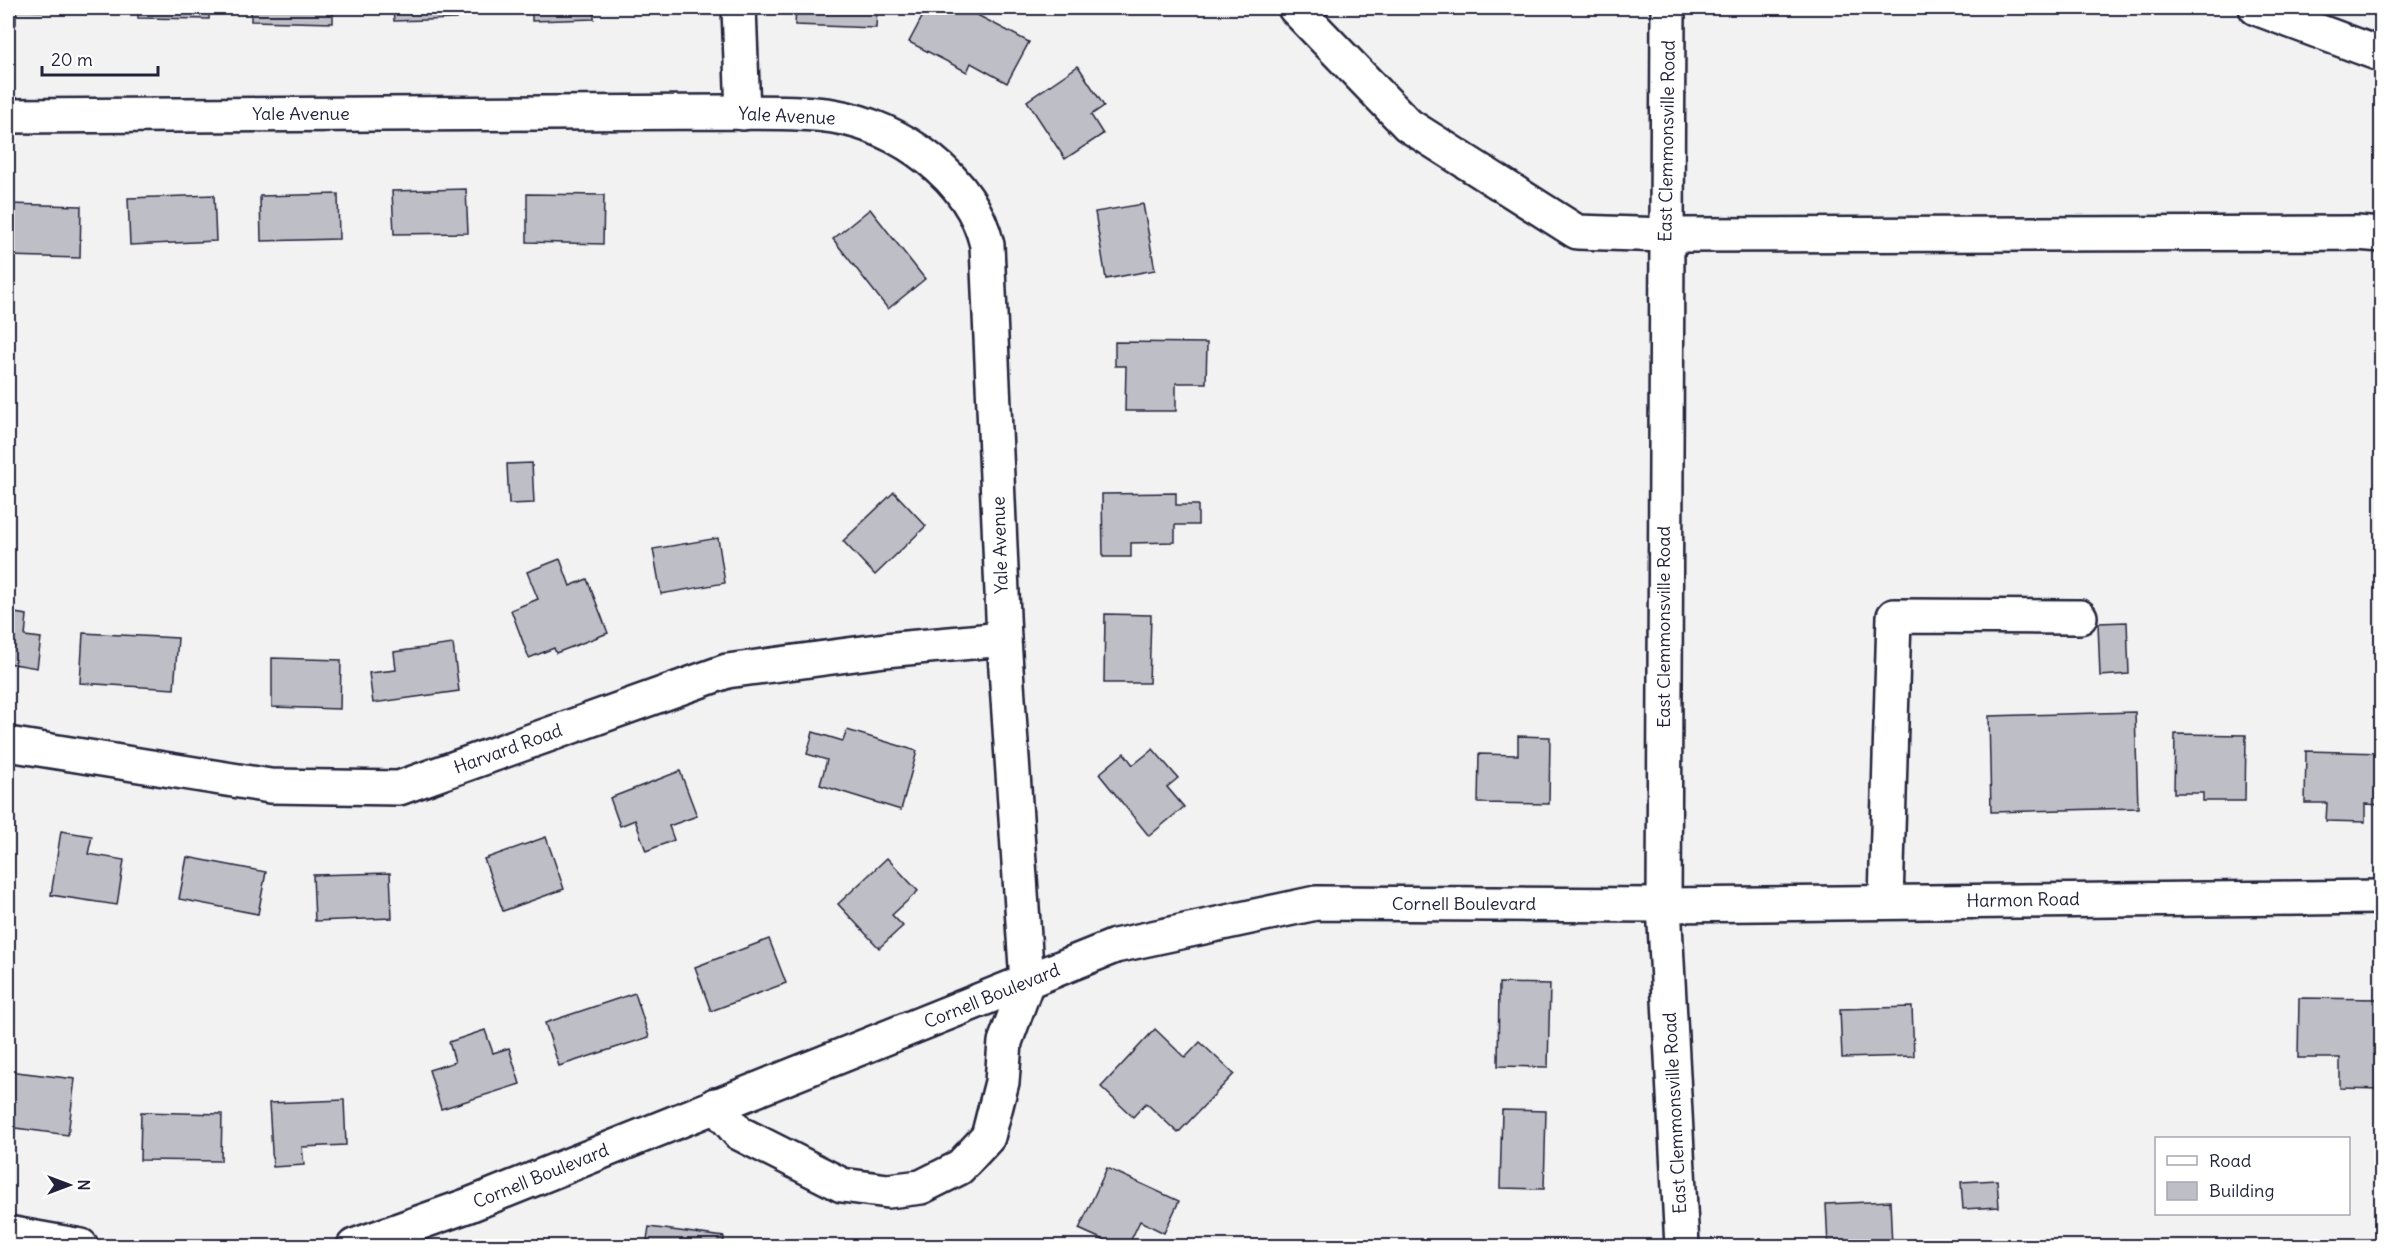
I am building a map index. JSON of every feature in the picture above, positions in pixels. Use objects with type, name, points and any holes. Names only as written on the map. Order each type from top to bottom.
[{"type":"main road","points":[[739,8],[743,113]]},
{"type":"main road","points":[[1295,8],[1408,125],[1577,232],[1666,235],[2357,233],[2382,235]]},
{"type":"main road","name":"East Clemmonsville Road","points":[[1668,8],[1664,904],[1682,1246]]},
{"type":"main road","points":[[2256,8],[2382,55]]},
{"type":"main road","name":"Yale Avenue","points":[[8,116],[743,113],[832,116],[867,124],[914,147],[942,170],[965,197],[983,229],[987,245],[1004,639],[1027,982]]},
{"type":"main road","points":[[1886,902],[1894,616],[2080,617]]},
{"type":"main road","name":"Harvard Road","points":[[8,744],[270,786],[399,788],[727,671],[885,650],[1004,639]]},
{"type":"main road","name":"Harmon Road","points":[[1664,904],[2382,897]]},
{"type":"main road","name":"Cornell Boulevard","points":[[354,1246],[469,1205],[1115,946],[1316,903],[1664,904]]},
{"type":"main road","points":[[715,1106],[739,1133],[842,1185],[888,1191],[921,1187],[958,1168],[988,1137],[1002,1082],[1005,1042],[1027,982]]},
{"type":"main road","points":[[8,1233],[81,1246]]},
{"type":"building","points":[[8,8],[70,8],[70,12],[16,11],[16,24],[8,24]]},
{"type":"building","points":[[138,8],[209,8],[209,19],[138,18]]},
{"type":"building","points":[[251,8],[333,8],[333,23],[251,21]]},
{"type":"building","points":[[393,8],[456,8],[457,19],[394,21]]},
{"type":"building","points":[[532,8],[594,8],[594,19],[532,21]]},
{"type":"building","points":[[674,8],[721,8],[721,13],[674,12]]},
{"type":"building","points":[[796,8],[877,8],[876,28],[795,25]]},
{"type":"building","points":[[927,8],[964,8],[1029,42],[1007,83],[971,63],[967,72],[909,42]]},
{"type":"building","points":[[1078,66],[1104,106],[1091,115],[1103,134],[1065,159],[1027,101]]},
{"type":"building","points":[[466,189],[468,233],[394,234],[392,191]]},
{"type":"building","points":[[338,194],[339,239],[261,241],[260,196]]},
{"type":"building","points":[[527,194],[604,195],[603,244],[527,242]]},
{"type":"building","points":[[214,195],[216,241],[130,245],[128,198]]},
{"type":"building","points":[[8,204],[81,206],[80,258],[8,256]]},
{"type":"building","points":[[1143,204],[1155,270],[1106,279],[1095,212]]},
{"type":"building","points":[[870,209],[925,279],[888,309],[833,239]]},
{"type":"building","points":[[1115,342],[1207,343],[1206,383],[1176,383],[1176,411],[1125,411],[1126,366],[1115,366]]},
{"type":"building","points":[[532,463],[534,503],[509,504],[507,464]]},
{"type":"building","points":[[894,492],[926,526],[875,575],[843,541]]},
{"type":"building","points":[[1176,493],[1176,505],[1198,505],[1198,525],[1175,525],[1175,542],[1131,543],[1131,557],[1103,557],[1102,494]]},
{"type":"building","points":[[718,538],[725,583],[661,594],[653,549]]},
{"type":"building","points":[[560,559],[570,586],[587,579],[608,633],[556,653],[554,648],[529,658],[511,610],[538,599],[527,572]]},
{"type":"building","points":[[8,612],[27,615],[25,636],[41,638],[37,668],[8,663]]},
{"type":"building","points":[[1105,614],[1151,615],[1149,683],[1104,683]]},
{"type":"building","points":[[2127,622],[2129,674],[2100,676],[2098,623]]},
{"type":"building","points":[[83,633],[178,638],[174,689],[80,683]]},
{"type":"building","points":[[453,644],[459,691],[373,703],[369,673],[396,670],[394,652]]},
{"type":"building","points":[[272,658],[341,660],[340,709],[272,707]]},
{"type":"building","points":[[2135,712],[2138,808],[1991,812],[1989,716]]},
{"type":"building","points":[[847,730],[917,751],[901,810],[820,785],[827,760],[807,754],[813,732],[843,741]]},
{"type":"building","points":[[2175,734],[2246,735],[2245,801],[2203,801],[2203,793],[2174,793]]},
{"type":"building","points":[[1518,736],[1550,737],[1549,804],[1478,803],[1479,754],[1518,755]]},
{"type":"building","points":[[1153,749],[1178,778],[1167,787],[1184,807],[1149,836],[1099,774],[1124,753],[1133,765]]},
{"type":"building","points":[[2306,751],[2382,753],[2382,805],[2365,804],[2365,822],[2326,821],[2327,803],[2305,803]]},
{"type":"building","points":[[680,771],[697,816],[669,826],[674,840],[646,851],[635,820],[620,826],[610,798]]},
{"type":"building","points":[[61,831],[92,836],[88,854],[124,860],[117,905],[51,895]]},
{"type":"building","points":[[546,837],[564,889],[503,911],[484,859]]},
{"type":"building","points":[[187,857],[266,872],[258,914],[179,899]]},
{"type":"building","points":[[887,858],[918,891],[892,915],[903,926],[879,948],[838,904]]},
{"type":"building","points":[[390,873],[392,918],[315,921],[313,875]]},
{"type":"building","points":[[769,939],[786,983],[711,1011],[695,967]]},
{"type":"building","points":[[1499,983],[1550,984],[1548,1067],[1498,1066]]},
{"type":"building","points":[[635,993],[649,1037],[559,1066],[545,1023]]},
{"type":"building","points":[[2299,998],[2382,999],[2382,1089],[2340,1088],[2340,1058],[2298,1058]]},
{"type":"building","points":[[1912,1007],[1914,1056],[1842,1058],[1840,1009]]},
{"type":"building","points":[[1155,1029],[1185,1058],[1200,1042],[1234,1074],[1178,1133],[1146,1103],[1133,1117],[1101,1087]]},
{"type":"building","points":[[485,1030],[493,1053],[509,1048],[520,1084],[441,1109],[429,1070],[455,1062],[449,1042]]},
{"type":"building","points":[[8,1071],[75,1079],[68,1135],[8,1127]]},
{"type":"building","points":[[344,1100],[346,1145],[302,1147],[304,1165],[273,1167],[269,1103]]},
{"type":"building","points":[[1502,1110],[1546,1111],[1544,1189],[1500,1188]]},
{"type":"building","points":[[141,1112],[222,1114],[221,1161],[140,1160]]},
{"type":"building","points":[[1107,1168],[1179,1201],[1164,1233],[1140,1221],[1128,1246],[1117,1246],[1079,1229]]},
{"type":"building","points":[[1997,1180],[1999,1207],[1963,1209],[1961,1182]]},
{"type":"building","points":[[1890,1201],[1892,1246],[1828,1246],[1826,1204]]},
{"type":"building","points":[[649,1227],[724,1237],[723,1246],[646,1246]]},
{"type":"building","points":[[1505,1242],[1550,1242],[1550,1246],[1505,1246]]}]
